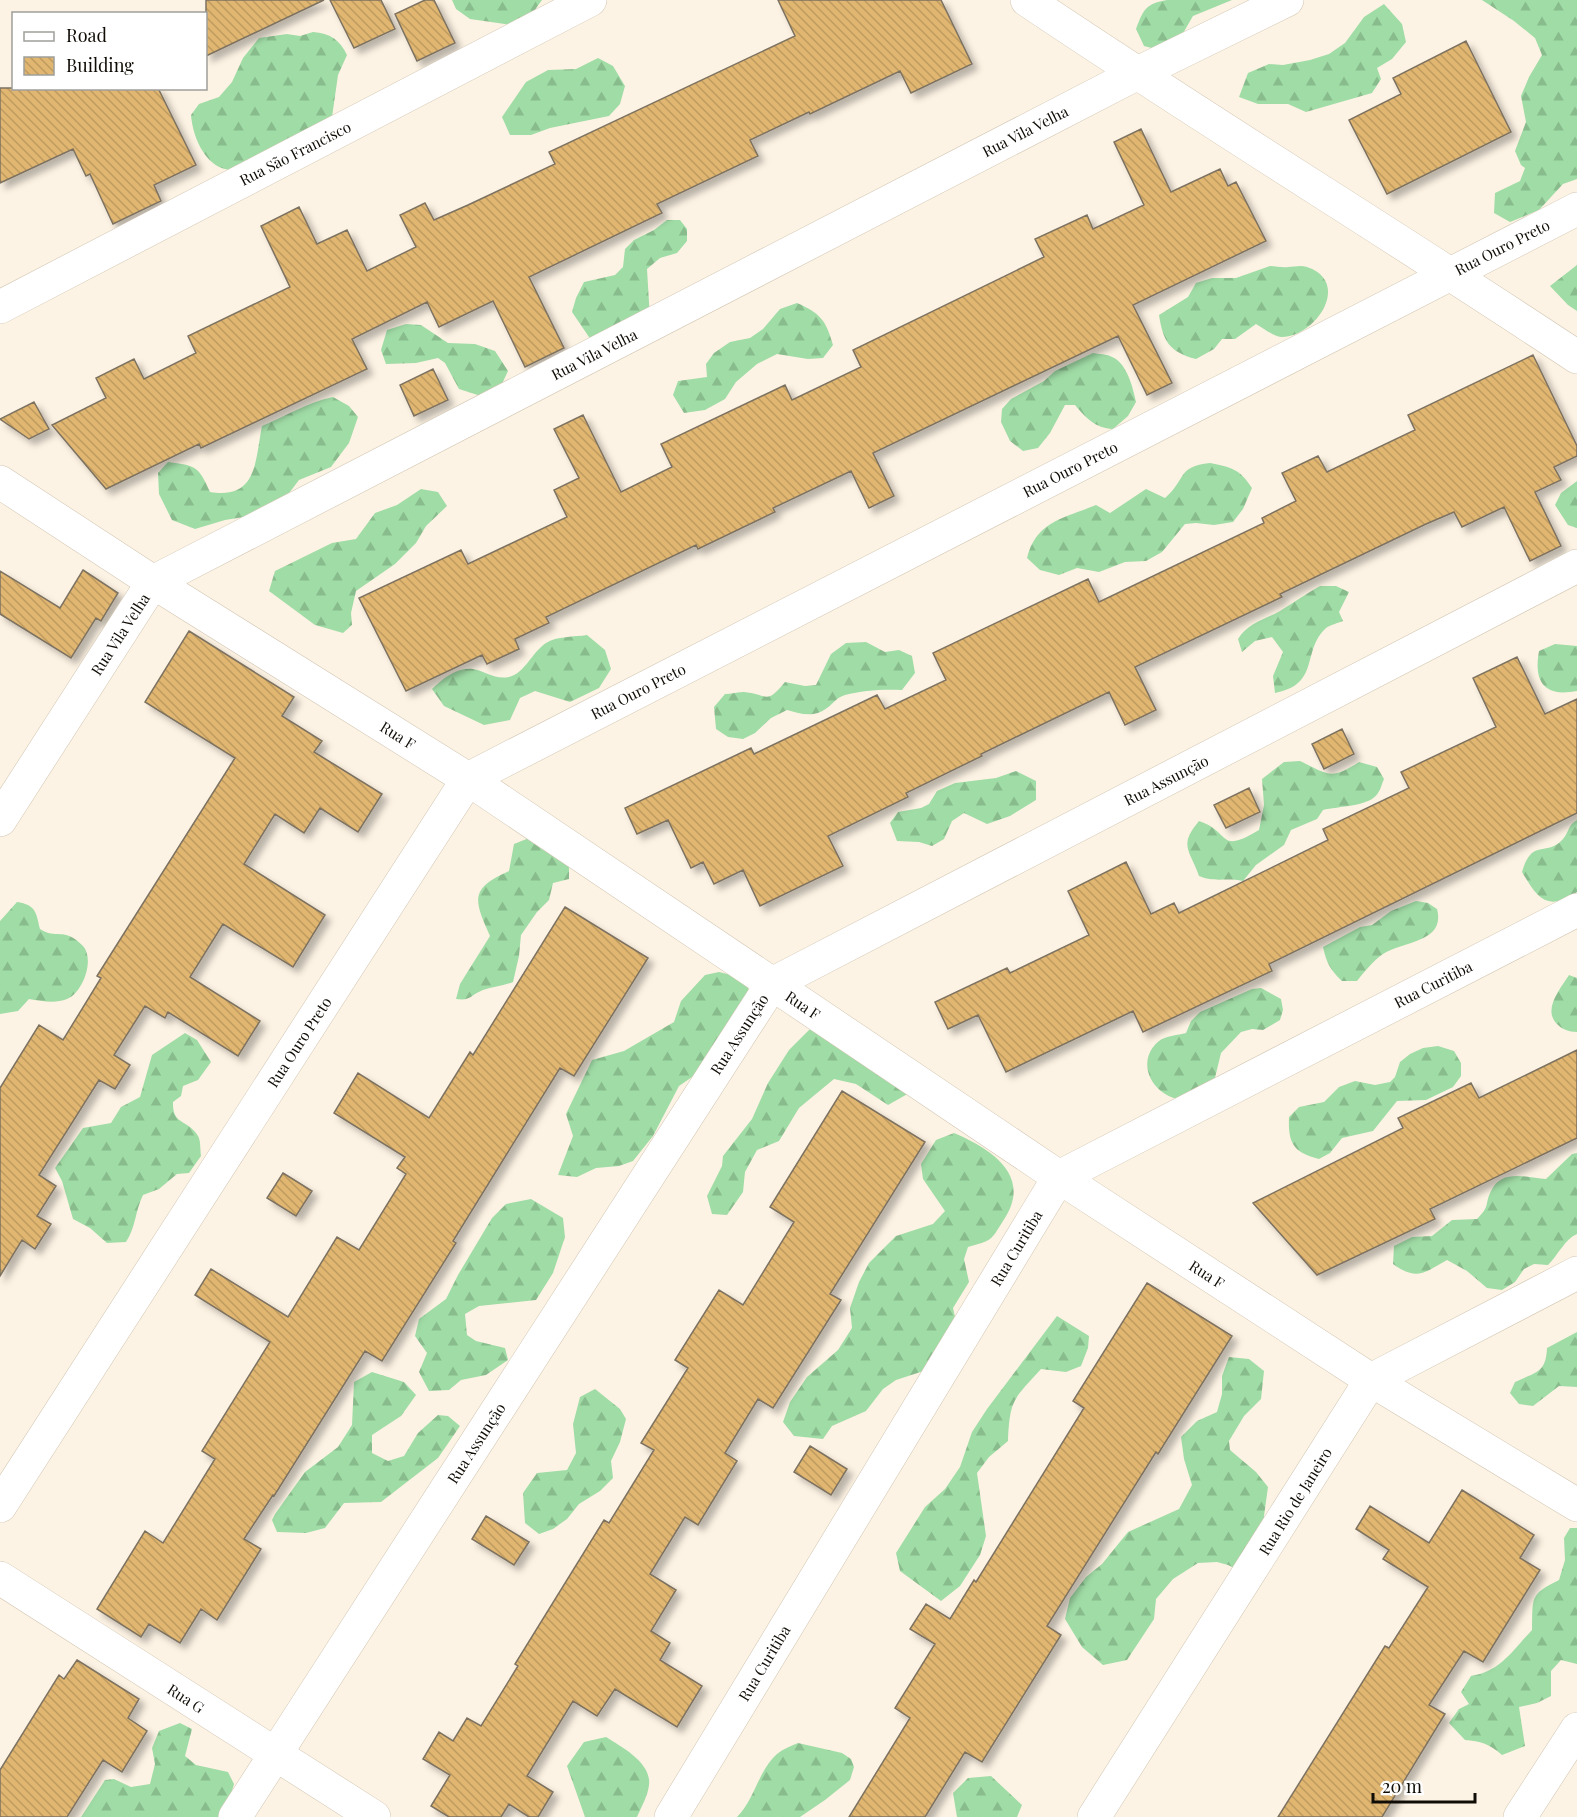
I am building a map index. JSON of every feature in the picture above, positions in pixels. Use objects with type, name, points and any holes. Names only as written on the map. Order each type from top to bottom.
[{"type":"street","name":"Rua São Francisco","points":[[0,307],[590,0]]},
{"type":"street","points":[[1027,0],[1136,74],[1450,273],[1577,357]]},
{"type":"street","name":"Rua Vila Velha","points":[[0,819],[153,582],[1136,74],[1287,0]]},
{"type":"street","name":"Rua Ouro Preto","points":[[0,1506],[468,778],[1577,209]]},
{"type":"street","name":"Rua F","points":[[0,482],[153,582],[468,778],[1059,1177],[1371,1380],[1577,1505]]},
{"type":"street","name":"Rua Assunção","points":[[235,1817],[772,984],[1577,566]]},
{"type":"street","name":"Rua Curitiba","points":[[671,1817],[1059,1177],[1577,910]]},
{"type":"street","points":[[1371,1380],[1577,1274]]},
{"type":"street","name":"Rua Rio de Janeiro","points":[[1094,1817],[1371,1380]]},
{"type":"street","name":"Rua G","points":[[0,1578],[374,1817]]},
{"type":"street","points":[[1520,1817],[1577,1729]]},
{"type":"green space","points":[[452,0],[542,0],[529,18],[512,25],[470,19],[456,9]]},
{"type":"green space","points":[[1167,0],[1232,0],[1193,16],[1175,47],[1163,51],[1144,46],[1136,29],[1141,16],[1150,5]]},
{"type":"green space","points":[[1482,0],[1577,0],[1577,179],[1563,184],[1539,210],[1510,222],[1494,213],[1495,193],[1520,181],[1525,168],[1521,165],[1515,151],[1526,122],[1521,96],[1542,55],[1535,38]]},
{"type":"green space","points":[[1384,4],[1402,24],[1406,42],[1392,59],[1377,68],[1381,79],[1372,93],[1306,112],[1288,104],[1258,104],[1239,97],[1248,73],[1269,64],[1283,65],[1329,54],[1345,43],[1364,17]]},
{"type":"green space","points":[[313,32],[334,38],[347,55],[338,75],[332,117],[237,170],[227,170],[210,161],[199,144],[192,125],[191,115],[199,104],[219,97],[232,82],[243,58],[259,38],[287,34],[300,36]]},
{"type":"green space","points":[[598,58],[613,66],[625,86],[620,104],[609,116],[550,128],[531,135],[510,135],[502,117],[526,82],[548,70],[576,69]]},
{"type":"green space","points":[[667,220],[680,220],[687,229],[687,241],[677,253],[660,258],[647,269],[650,319],[591,340],[572,312],[584,282],[615,275],[623,267],[625,249],[634,240],[654,230]]},
{"type":"green space","points":[[1577,265],[1577,311],[1550,286]]},
{"type":"green space","points":[[1270,266],[1307,267],[1320,274],[1327,284],[1328,296],[1324,308],[1306,328],[1294,335],[1281,337],[1271,334],[1256,324],[1235,339],[1222,339],[1214,349],[1196,359],[1179,353],[1165,339],[1159,315],[1188,297],[1196,283],[1212,278],[1236,278]]},
{"type":"green space","points":[[797,303],[817,314],[828,329],[833,345],[823,358],[808,359],[777,354],[757,364],[736,382],[725,399],[705,410],[684,413],[673,395],[678,381],[707,377],[706,364],[714,353],[730,342],[750,338],[763,329],[780,309]]},
{"type":"green space","points":[[406,324],[421,325],[448,343],[475,344],[495,351],[508,371],[501,386],[484,397],[459,389],[445,363],[438,358],[416,363],[386,364],[381,350],[387,330]]},
{"type":"green space","points":[[1093,353],[1112,357],[1125,370],[1136,402],[1128,416],[1113,429],[1101,427],[1091,422],[1075,405],[1065,405],[1050,433],[1038,448],[1023,451],[1010,441],[1001,422],[1002,409],[1011,399],[1044,381],[1055,371]]},
{"type":"green space","points":[[333,397],[349,406],[358,417],[349,443],[331,467],[299,480],[283,501],[244,517],[195,529],[172,520],[159,494],[158,473],[168,462],[195,468],[210,492],[226,493],[237,490],[246,484],[251,475],[262,426],[306,406]]},
{"type":"green space","points":[[1210,463],[1234,470],[1252,488],[1243,509],[1233,522],[1214,525],[1185,524],[1162,552],[1146,561],[1125,562],[1099,572],[1077,568],[1059,575],[1040,570],[1027,558],[1037,536],[1053,522],[1096,505],[1110,513],[1146,489],[1165,498],[1192,467]]},
{"type":"green space","points":[[1577,481],[1577,528],[1568,525],[1555,505],[1561,493]]},
{"type":"green space","points":[[421,489],[438,492],[447,506],[426,526],[416,543],[395,564],[356,591],[351,613],[352,625],[343,633],[315,625],[269,591],[275,571],[332,543],[356,539],[375,513],[397,505]]},
{"type":"green space","points":[[1320,586],[1336,586],[1349,592],[1339,612],[1343,621],[1326,628],[1319,637],[1305,675],[1299,682],[1289,689],[1275,693],[1273,676],[1283,652],[1272,637],[1255,641],[1242,652],[1238,639],[1251,625],[1280,611]]},
{"type":"green space","points":[[587,635],[605,650],[611,669],[599,688],[570,702],[535,691],[520,698],[510,720],[484,725],[444,706],[432,689],[450,674],[461,670],[473,669],[499,677],[515,675],[541,647],[550,641]]},
{"type":"green space","points":[[866,642],[885,652],[899,650],[912,656],[915,673],[902,690],[874,690],[845,695],[822,711],[812,714],[787,710],[771,718],[755,733],[743,739],[728,737],[716,729],[714,707],[725,694],[744,692],[766,697],[774,694],[785,682],[805,686],[816,685],[831,654],[846,643]]},
{"type":"green space","points":[[1555,644],[1577,646],[1577,691],[1557,692],[1550,690],[1541,682],[1538,670],[1539,651]]},
{"type":"green space","points":[[1300,761],[1329,774],[1341,772],[1359,762],[1377,767],[1384,779],[1374,798],[1353,805],[1323,810],[1317,819],[1291,830],[1284,845],[1256,865],[1243,881],[1199,876],[1187,843],[1199,821],[1230,841],[1237,841],[1259,830],[1264,805],[1262,779],[1284,762]]},
{"type":"green space","points":[[1016,771],[1036,781],[1036,800],[1010,816],[987,824],[964,813],[952,821],[944,839],[932,846],[919,842],[897,841],[890,823],[898,812],[921,808],[929,804],[937,791],[955,783],[996,778]]},
{"type":"green space","points":[[1577,820],[1577,892],[1558,901],[1544,900],[1533,889],[1522,872],[1526,861],[1535,851],[1557,844]]},
{"type":"green space","points":[[529,838],[569,863],[569,879],[553,883],[549,900],[537,912],[521,935],[513,982],[483,990],[468,998],[456,999],[460,984],[490,936],[478,904],[481,890],[496,877],[509,871],[514,844]]},
{"type":"green space","points":[[1416,901],[1428,903],[1437,909],[1438,920],[1435,929],[1429,935],[1383,954],[1357,981],[1342,981],[1330,966],[1323,947],[1360,927],[1372,925],[1391,911]]},
{"type":"green space","points":[[17,902],[32,907],[40,929],[71,936],[83,946],[88,959],[86,975],[78,990],[67,999],[53,1002],[29,999],[18,1011],[0,1014],[0,921]]},
{"type":"green space","points":[[719,972],[735,976],[748,985],[749,999],[711,1064],[679,1086],[653,1136],[633,1161],[619,1166],[596,1168],[577,1177],[558,1175],[573,1136],[566,1114],[592,1060],[624,1051],[674,1022],[681,1001],[705,975]]},
{"type":"green space","points":[[1569,975],[1577,978],[1577,1032],[1565,1030],[1558,1025],[1551,1011],[1558,992]]},
{"type":"green space","points":[[1261,988],[1281,999],[1283,1010],[1280,1020],[1263,1030],[1252,1029],[1241,1032],[1221,1053],[1213,1086],[1194,1101],[1171,1097],[1156,1086],[1148,1072],[1147,1064],[1153,1048],[1159,1041],[1186,1033],[1191,1021],[1200,1012],[1252,989]]},
{"type":"green space","points":[[838,1018],[911,1092],[888,1105],[856,1084],[834,1079],[799,1108],[779,1141],[757,1150],[745,1172],[743,1192],[727,1215],[712,1214],[707,1196],[722,1166],[723,1156],[752,1119],[768,1083],[789,1050],[809,1030]]},
{"type":"green space","points":[[185,1033],[197,1040],[211,1062],[198,1080],[183,1086],[181,1096],[173,1102],[175,1115],[198,1136],[201,1156],[189,1173],[177,1174],[159,1189],[143,1195],[132,1231],[126,1242],[107,1243],[90,1228],[73,1219],[62,1181],[55,1168],[83,1128],[111,1123],[121,1107],[140,1097],[152,1055]]},
{"type":"green space","points":[[1438,1046],[1454,1051],[1461,1063],[1461,1076],[1453,1087],[1426,1100],[1397,1101],[1373,1131],[1342,1138],[1330,1153],[1319,1159],[1303,1153],[1294,1145],[1291,1140],[1289,1117],[1299,1107],[1324,1102],[1339,1087],[1355,1081],[1375,1085],[1390,1082],[1395,1077],[1400,1062],[1410,1054],[1423,1048]]},
{"type":"green space","points":[[954,1133],[982,1147],[994,1156],[1011,1178],[1014,1191],[1011,1205],[993,1237],[968,1247],[964,1259],[969,1282],[953,1308],[959,1335],[936,1367],[896,1380],[883,1389],[866,1411],[832,1426],[823,1439],[794,1436],[783,1422],[790,1402],[807,1377],[838,1350],[852,1328],[850,1308],[859,1282],[869,1263],[896,1236],[933,1224],[945,1211],[923,1179],[921,1164],[936,1140]]},
{"type":"green space","points":[[1577,1153],[1577,1234],[1565,1243],[1548,1265],[1534,1264],[1524,1269],[1515,1282],[1502,1290],[1487,1288],[1467,1271],[1447,1260],[1415,1274],[1393,1264],[1394,1246],[1412,1237],[1432,1236],[1452,1220],[1477,1219],[1486,1208],[1491,1191],[1502,1179],[1523,1176],[1546,1179],[1572,1154]]},
{"type":"green space","points":[[531,1199],[563,1218],[565,1237],[553,1273],[536,1300],[479,1306],[465,1314],[467,1335],[476,1341],[505,1348],[508,1360],[486,1375],[461,1380],[449,1390],[429,1391],[419,1372],[427,1353],[415,1336],[419,1319],[446,1299],[492,1218],[506,1204]]},
{"type":"green space","points":[[1057,1316],[1089,1336],[1088,1348],[1081,1366],[1066,1372],[1041,1369],[1019,1394],[1010,1416],[1008,1441],[989,1457],[977,1473],[986,1536],[980,1555],[960,1586],[941,1601],[900,1571],[896,1553],[925,1507],[945,1489],[960,1467],[972,1432],[987,1409]]},
{"type":"green space","points":[[1577,1332],[1577,1387],[1559,1386],[1533,1406],[1519,1404],[1510,1393],[1515,1382],[1542,1367],[1547,1348]]},
{"type":"green space","points":[[1229,1357],[1249,1359],[1264,1371],[1261,1399],[1244,1416],[1229,1441],[1230,1450],[1256,1472],[1268,1487],[1264,1516],[1268,1529],[1244,1573],[1217,1562],[1198,1563],[1173,1579],[1156,1599],[1154,1619],[1127,1660],[1103,1665],[1082,1647],[1065,1619],[1070,1598],[1086,1577],[1102,1564],[1128,1532],[1179,1509],[1192,1485],[1184,1459],[1181,1437],[1197,1421],[1217,1412],[1222,1394],[1222,1376]]},
{"type":"green space","points":[[372,1372],[404,1382],[416,1395],[401,1416],[372,1435],[372,1453],[388,1461],[404,1456],[418,1433],[438,1415],[448,1416],[460,1426],[438,1458],[381,1502],[344,1503],[325,1528],[306,1533],[277,1532],[272,1520],[275,1514],[305,1472],[338,1447],[352,1425],[354,1382]]},
{"type":"green space","points":[[595,1389],[620,1409],[626,1419],[620,1442],[611,1461],[613,1478],[600,1491],[579,1504],[567,1519],[553,1529],[539,1534],[525,1523],[523,1493],[537,1473],[567,1470],[576,1453],[573,1424],[580,1397]]},
{"type":"green space","points":[[1570,1528],[1577,1528],[1577,1664],[1561,1660],[1551,1671],[1551,1696],[1537,1703],[1519,1707],[1525,1746],[1502,1755],[1485,1744],[1465,1740],[1449,1723],[1459,1709],[1469,1704],[1461,1692],[1471,1676],[1481,1674],[1498,1665],[1532,1630],[1532,1610],[1535,1598],[1542,1589],[1559,1580],[1565,1560],[1564,1538]]},
{"type":"green space","points":[[180,1723],[192,1729],[185,1756],[196,1765],[228,1772],[234,1784],[224,1817],[81,1817],[105,1780],[114,1779],[131,1787],[150,1784],[155,1764],[152,1748],[159,1731]]},
{"type":"green space","points":[[606,1737],[635,1756],[649,1777],[647,1793],[637,1817],[585,1817],[567,1766],[584,1742]]},
{"type":"green space","points":[[798,1743],[842,1753],[851,1759],[854,1767],[850,1780],[800,1817],[737,1817],[748,1802],[765,1768],[777,1754]]},
{"type":"green space","points":[[991,1776],[1022,1805],[1017,1817],[957,1817],[953,1793],[968,1778]]},
{"type":"building","points":[[206,0],[324,0],[207,56]]},
{"type":"building","points":[[330,0],[381,0],[395,29],[354,48]]},
{"type":"building","points":[[425,0],[434,0],[455,43],[417,61],[395,14]]},
{"type":"building","points":[[778,0],[941,0],[972,64],[911,93],[900,71],[750,140],[758,156],[657,204],[662,213],[529,277],[564,348],[525,367],[493,301],[439,327],[427,302],[352,339],[367,369],[201,448],[199,444],[106,489],[52,425],[106,398],[96,378],[134,359],[144,379],[196,353],[188,336],[290,287],[261,226],[299,207],[317,244],[347,230],[367,271],[416,247],[400,215],[425,203],[434,220],[468,205],[555,164],[549,152],[795,36]]},
{"type":"building","points":[[1466,41],[1511,132],[1387,194],[1349,120],[1401,94],[1393,78]]},
{"type":"building","points":[[0,88],[12,88],[12,90],[159,90],[196,165],[154,185],[161,201],[113,224],[90,174],[86,176],[73,149],[0,183]]},
{"type":"building","points":[[1141,129],[1171,192],[1220,169],[1228,186],[1236,182],[1266,241],[1133,305],[1172,383],[1147,395],[1118,336],[873,453],[894,496],[869,508],[851,471],[773,508],[775,512],[698,549],[696,545],[546,617],[549,623],[515,639],[519,649],[487,664],[482,655],[406,691],[359,598],[461,550],[468,564],[567,517],[554,490],[579,478],[554,429],[583,415],[621,492],[672,467],[661,444],[785,385],[792,400],[861,367],[853,350],[1044,257],[1035,239],[1087,215],[1093,229],[1144,205],[1114,142]]},
{"type":"building","points":[[1533,355],[1577,446],[1577,456],[1554,467],[1561,480],[1535,492],[1561,546],[1530,561],[1504,507],[1462,527],[1454,512],[1426,524],[1280,594],[1282,597],[1135,667],[1156,710],[1125,725],[1109,692],[981,754],[982,756],[906,793],[908,797],[828,836],[843,866],[760,906],[743,870],[714,884],[703,862],[691,868],[668,820],[637,834],[625,808],[751,748],[754,754],[877,695],[885,709],[946,680],[933,653],[1088,579],[1099,602],[1264,523],[1262,518],[1296,501],[1282,473],[1318,456],[1327,472],[1415,430],[1408,415]]},
{"type":"building","points":[[433,369],[448,400],[414,416],[400,385]]},
{"type":"building","points":[[34,402],[49,429],[29,439],[0,419]]},
{"type":"building","points":[[83,570],[118,593],[101,621],[96,618],[71,658],[0,614],[0,571],[60,608]]},
{"type":"building","points":[[189,631],[294,697],[282,716],[322,741],[314,752],[382,794],[358,832],[320,808],[304,833],[275,814],[244,864],[325,915],[293,967],[223,924],[190,977],[260,1021],[238,1056],[168,1012],[165,1018],[145,1006],[114,1055],[130,1065],[115,1089],[99,1080],[39,1175],[56,1186],[37,1216],[51,1224],[35,1249],[22,1240],[0,1276],[0,1088],[39,1025],[63,1040],[101,978],[97,976],[235,758],[145,702]]},
{"type":"building","points":[[1517,657],[1545,714],[1577,699],[1577,813],[1269,964],[1272,971],[1143,1032],[1133,1011],[1006,1072],[978,1015],[948,1029],[935,1002],[1007,968],[1010,973],[1089,935],[1068,891],[1126,862],[1151,914],[1174,903],[1179,913],[1328,840],[1323,829],[1409,788],[1401,772],[1496,727],[1473,678]]},
{"type":"building","points":[[1342,729],[1354,754],[1324,769],[1312,744]]},
{"type":"building","points":[[1249,788],[1260,812],[1226,828],[1214,805]]},
{"type":"building","points":[[565,907],[648,958],[574,1076],[560,1068],[453,1241],[456,1243],[382,1361],[365,1351],[274,1496],[244,1539],[261,1549],[217,1620],[201,1609],[180,1643],[149,1624],[141,1637],[97,1609],[145,1531],[163,1543],[215,1459],[202,1451],[270,1342],[195,1295],[211,1269],[288,1317],[337,1237],[359,1250],[406,1174],[397,1168],[405,1157],[334,1113],[358,1073],[429,1118],[470,1052],[473,1055]]},
{"type":"building","points":[[1577,1050],[1577,1138],[1430,1209],[1435,1219],[1317,1275],[1253,1203],[1403,1128],[1398,1118],[1471,1083],[1479,1098]]},
{"type":"building","points":[[842,1091],[925,1142],[830,1294],[841,1300],[773,1408],[758,1399],[725,1453],[737,1461],[698,1525],[685,1517],[650,1574],[676,1590],[651,1631],[670,1643],[660,1660],[702,1686],[677,1727],[615,1689],[597,1716],[573,1701],[527,1776],[553,1792],[538,1817],[529,1817],[509,1804],[501,1817],[449,1817],[431,1806],[450,1775],[423,1759],[439,1732],[453,1741],[467,1718],[481,1726],[518,1666],[515,1664],[604,1520],[609,1523],[654,1450],[641,1443],[688,1368],[675,1360],[719,1290],[743,1305],[794,1222],[770,1207]]},
{"type":"building","points":[[283,1173],[312,1191],[296,1216],[267,1198]]},
{"type":"building","points":[[1147,1283],[1232,1336],[1047,1626],[1061,1635],[982,1762],[965,1752],[925,1817],[849,1817],[910,1718],[895,1708],[935,1644],[910,1629],[926,1604],[950,1619],[974,1580],[976,1582],[1084,1408],[1073,1401]]},
{"type":"building","points":[[810,1446],[847,1469],[831,1495],[794,1472]]},
{"type":"building","points":[[1462,1490],[1534,1535],[1520,1558],[1540,1570],[1483,1662],[1464,1651],[1429,1705],[1445,1714],[1382,1817],[1278,1817],[1385,1646],[1389,1648],[1428,1587],[1383,1559],[1389,1550],[1356,1529],[1370,1506],[1429,1543]]},
{"type":"building","points":[[486,1516],[529,1542],[514,1565],[472,1539]]},
{"type":"building","points":[[77,1660],[139,1699],[128,1718],[147,1731],[122,1772],[103,1760],[67,1817],[0,1817],[0,1770],[59,1675],[64,1679]]}]
